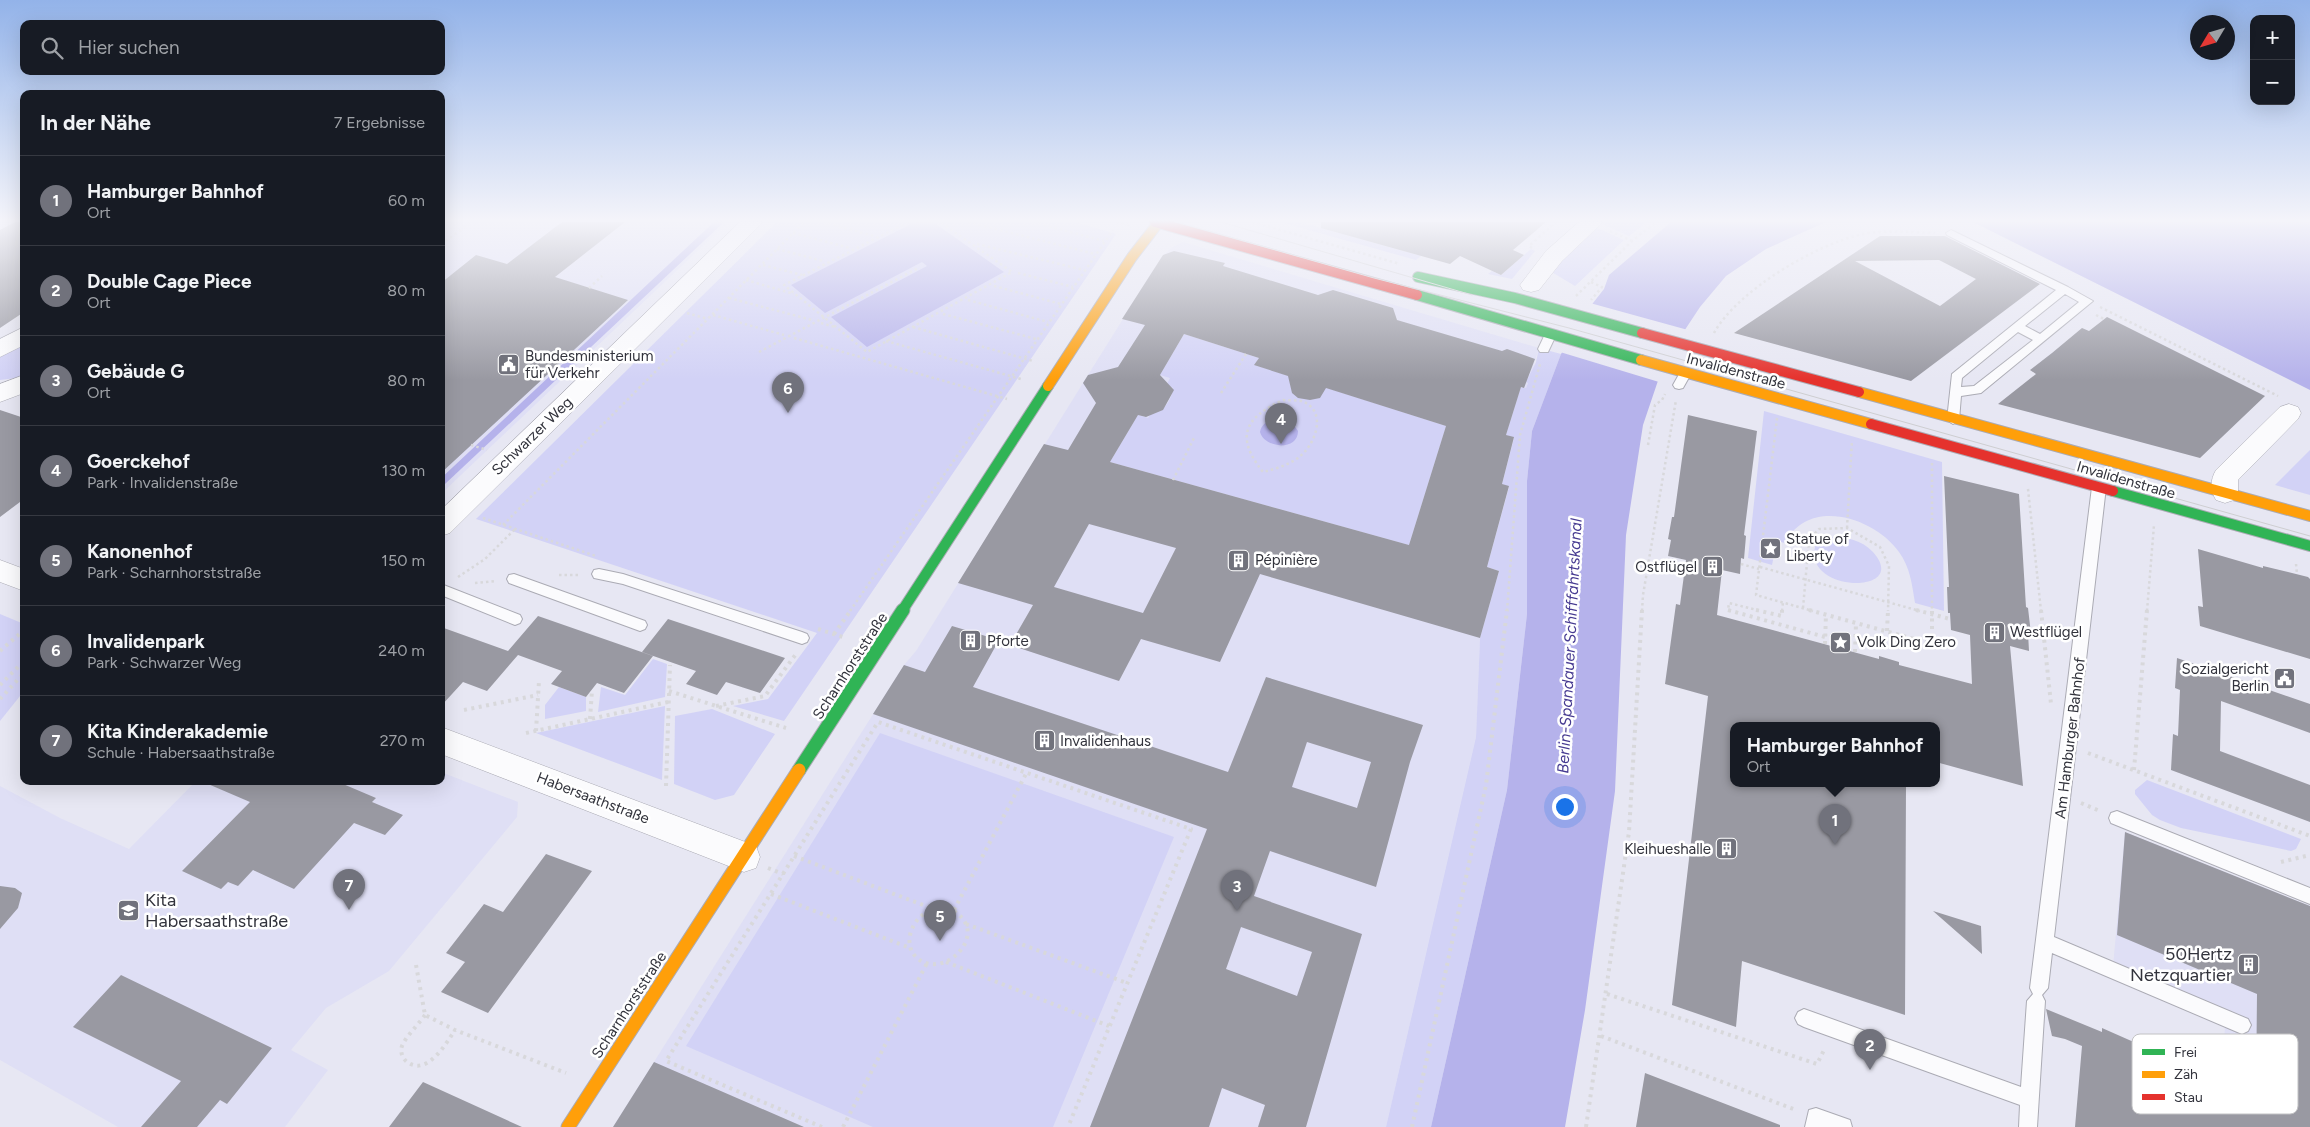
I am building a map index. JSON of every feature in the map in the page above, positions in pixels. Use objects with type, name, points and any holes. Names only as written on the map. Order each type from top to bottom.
[{"type":"main road","name":"Scharnhorststraße","points":[[568,1127],[756,863],[1121,275]]},
{"type":"main road","name":"Invalidenstraße","points":[[1344,275],[1669,368],[2310,546]]},
{"type":"main road","name":"Invalidenstraße","points":[[1423,275],[1515,298],[1954,420],[2310,516]]},
{"type":"street","name":"Schwarzer Weg","points":[[445,522],[698,275]]},
{"type":"street","points":[[1531,285],[1539,275]]},
{"type":"street","points":[[0,349],[20,337]]},
{"type":"street","points":[[0,394],[20,385]]},
{"type":"street","points":[[2225,493],[2225,477],[2284,404]]},
{"type":"street","points":[[0,571],[20,578]]},
{"type":"street","name":"Habersaathstraße","points":[[445,742],[756,863]]},
{"type":"lane","points":[[1955,392],[1977,390],[2087,301],[2035,275]]},
{"type":"lane","points":[[1954,420],[1956,377],[2064,289]]},
{"type":"lane","points":[[2017,327],[2041,339]]},
{"type":"lane","points":[[1544,349],[1551,333]]},
{"type":"lane","points":[[1679,384],[1686,372]]},
{"type":"lane","name":"Am Hamburger Bahnhof","points":[[2028,1127],[2038,994],[2070,746],[2099,487]]},
{"type":"lane","points":[[599,574],[624,579],[800,644]]},
{"type":"lane","points":[[514,579],[640,625]]},
{"type":"lane","points":[[445,591],[515,619]]},
{"type":"lane","points":[[2117,818],[2310,896]]},
{"type":"lane","points":[[2044,942],[2242,1025]]},
{"type":"lane","points":[[1804,1018],[2030,1099]]},
{"type":"lane","points":[[1815,1122],[1843,1127]]},
{"type":"path","points":[[504,525],[751,275]]},
{"type":"path","points":[[802,275],[784,285],[867,352],[1007,275]]},
{"type":"path","points":[[759,352],[905,275]]},
{"type":"path","points":[[1024,275],[1073,287]]},
{"type":"path","points":[[834,634],[1081,275]]},
{"type":"path","points":[[1573,300],[1598,275]]},
{"type":"path","points":[[1713,336],[1716,324],[1756,288],[1776,275]]},
{"type":"path","points":[[589,288],[602,276]]},
{"type":"path","points":[[746,280],[797,295]]},
{"type":"path","points":[[1590,301],[1602,287],[1591,282]]},
{"type":"path","points":[[994,286],[1061,304]]},
{"type":"path","points":[[729,298],[812,320]]},
{"type":"path","points":[[968,300],[1048,322]]},
{"type":"path","points":[[2087,301],[2284,404]]},
{"type":"path","points":[[713,314],[784,335]]},
{"type":"path","points":[[943,314],[1037,339]]},
{"type":"path","points":[[821,323],[838,328]]},
{"type":"path","points":[[912,327],[1033,361]]},
{"type":"path","points":[[794,338],[1007,399]]},
{"type":"path","points":[[886,341],[1021,379]]},
{"type":"path","points":[[1412,1127],[1486,785],[1504,644],[1520,436],[1544,349]]},
{"type":"path","points":[[1221,393],[1246,354]]},
{"type":"path","points":[[1586,1127],[1601,1036],[1629,832],[1640,677],[1643,595],[1679,384]]},
{"type":"path","points":[[1283,400],[1306,402],[1312,408],[1316,427],[1315,436],[1309,448],[1300,457],[1286,465],[1263,472],[1250,458],[1245,444],[1247,430],[1253,419],[1263,410],[1283,400]]},
{"type":"path","points":[[1648,445],[1655,405],[1662,400]]},
{"type":"path","points":[[1779,411],[1756,595],[1932,644],[1932,460]]},
{"type":"path","points":[[1173,480],[1195,436]]},
{"type":"path","points":[[1847,528],[1852,437]]},
{"type":"path","points":[[471,445],[487,450]]},
{"type":"path","points":[[2027,481],[2051,704],[2070,746],[2310,836]]},
{"type":"path","points":[[2134,770],[2155,517]]},
{"type":"path","points":[[1803,608],[1809,540],[1819,530],[1847,528],[1880,547],[1889,566],[1887,631]]},
{"type":"path","points":[[455,578],[485,559],[515,529]]},
{"type":"path","points":[[1740,564],[1950,619]]},
{"type":"path","points":[[1783,602],[1782,616],[1729,603],[1728,610],[1825,637]]},
{"type":"path","points":[[1824,644],[1826,614]]},
{"type":"path","points":[[1855,652],[1856,623]]},
{"type":"path","points":[[0,650],[20,633]]},
{"type":"path","points":[[716,706],[765,696],[800,644]]},
{"type":"path","points":[[0,685],[20,665]]},
{"type":"path","points":[[666,786],[670,665]]},
{"type":"path","points":[[0,699],[20,677]]},
{"type":"path","points":[[536,731],[540,681]]},
{"type":"path","points":[[590,719],[592,690]]},
{"type":"path","points":[[669,691],[786,728]]},
{"type":"path","points":[[464,710],[538,695]]},
{"type":"path","points":[[526,733],[668,702]]},
{"type":"path","points":[[822,1127],[666,1061],[878,722],[1191,829],[1068,1127]]},
{"type":"path","points":[[954,910],[1026,772]]},
{"type":"path","points":[[2063,796],[2117,818]]},
{"type":"path","points":[[794,856],[932,909],[954,910],[966,924],[1127,984]]},
{"type":"path","points":[[756,863],[783,874]]},
{"type":"path","points":[[771,894],[911,948]]},
{"type":"path","points":[[932,909],[922,914],[910,930],[909,939],[914,955],[927,963],[945,962],[1109,1026]]},
{"type":"path","points":[[945,962],[954,957],[966,942],[966,924]]},
{"type":"path","points":[[843,1127],[927,963]]},
{"type":"path","points":[[416,965],[426,1015],[402,1048],[402,1055],[405,1060],[415,1066],[423,1065],[433,1059],[456,1030]]},
{"type":"path","points":[[1607,994],[1817,1064],[1834,1029]]},
{"type":"path","points":[[426,1015],[456,1030],[569,1074]]},
{"type":"path","points":[[1601,1036],[1815,1122]]},
{"type":"shaded area","name":"Bundesministerium für Verkehr","points":[[445,275],[673,275],[445,490]]},
{"type":"shaded area","points":[[724,275],[1088,275],[784,721],[733,706],[768,699],[817,633],[476,519]]},
{"type":"shaded area","points":[[1151,275],[1292,275],[1539,348],[1528,383],[1526,388],[1522,387],[1506,435],[1514,437],[1502,484],[1509,486],[1487,567],[1499,571],[1480,638],[1476,737],[1386,1127],[613,1127],[904,665],[916,651]]},
{"type":"shaded area","points":[[1491,275],[1516,275],[1512,279]]},
{"type":"shaded area","points":[[1556,275],[1587,275],[1575,286]]},
{"type":"shaded area","points":[[1184,334],[1259,358],[1255,365],[1446,426],[1409,545],[1110,462],[1138,415],[1148,418],[1152,412],[1164,408],[1169,401],[1173,388],[1167,384],[1170,378],[1160,375]]},
{"type":"shaded area","points":[[20,345],[20,378],[0,380],[0,353]]},
{"type":"shaded area","points":[[1539,348],[1561,354],[1532,431],[1527,481],[1527,614],[1507,790],[1431,1127],[1386,1127],[1476,737],[1480,638],[1499,571],[1487,567],[1509,487],[1502,484],[1514,438],[1506,435],[1521,387],[1526,388],[1528,383],[1526,382],[1536,362]]},
{"type":"shaded area","points":[[1764,411],[1942,462],[1944,611],[1915,603],[1906,564],[1899,552],[1888,540],[1859,522],[1842,517],[1825,516],[1810,520],[1796,528],[1785,543],[1777,541],[1772,565],[1748,558]]},
{"type":"shaded area","points":[[2310,450],[2310,495],[2275,485]]},
{"type":"shaded area","points":[[1831,537],[1854,540],[1869,548],[1881,566],[1878,576],[1868,582],[1853,583],[1837,580],[1823,572],[1815,560],[1816,544]]},
{"type":"shaded area","points":[[0,614],[20,622],[20,696],[0,721]]},
{"type":"shaded area","points":[[653,659],[667,664],[665,697],[598,712],[601,687],[625,695]]},
{"type":"shaded area","points":[[559,687],[586,697],[586,711],[545,719],[545,705]]},
{"type":"shaded area","points":[[665,706],[662,780],[536,733]]},
{"type":"shaded area","points":[[712,709],[775,734],[734,795],[715,800],[674,784],[675,716]]},
{"type":"shaded area","points":[[880,733],[1174,837],[1053,1127],[873,1127],[686,1046]]},
{"type":"shaded area","name":"Kita Habersaathstraße","points":[[445,774],[518,802],[517,817],[389,971],[326,1008],[291,1050],[328,1070],[285,1127],[118,1127],[0,1060],[0,786],[60,818],[129,849],[192,785],[445,785]]},
{"type":"shaded area","points":[[2147,780],[2301,839],[2296,849],[2291,851],[2181,828],[2160,820],[2152,815],[2135,794],[2135,790]]},
{"type":"shaded area","name":"50Hertz Netzquartier","points":[[2125,832],[2310,906],[2310,1127],[2285,1114],[2298,1114],[2298,1034],[2224,1034],[2225,1027],[2112,978]]},
{"type":"water","points":[[811,275],[898,275],[825,313],[791,285]]},
{"type":"water","points":[[911,275],[999,275],[867,347],[831,317]]},
{"type":"water","name":"Berlin-Spandauer Schifffahrtskanal","points":[[1609,275],[1728,275],[1700,307],[1665,360],[1643,425],[1626,535],[1615,791],[1585,1010],[1565,1127],[1431,1127],[1507,790],[1527,614],[1527,481],[1532,431],[1561,354],[1604,289]]},
{"type":"water","points":[[2078,275],[2310,275],[2310,390]]},
{"type":"water","points":[[1285,420],[1293,424],[1298,431],[1297,437],[1293,442],[1281,445],[1268,442],[1263,438],[1260,432],[1264,424],[1274,422],[1286,424]]},
{"type":"pier","points":[[1590,303],[1688,330],[1667,361],[1659,382],[1560,352]]},
{"type":"building","points":[[0,275],[20,275],[20,315],[0,328]]},
{"type":"building","points":[[452,275],[558,275],[555,277],[628,300],[445,469],[445,280]]},
{"type":"building","points":[[1150,275],[1251,275],[1318,295],[1333,290],[1393,308],[1397,320],[1502,351],[1507,349],[1535,359],[1524,388],[1521,387],[1506,435],[1514,437],[1502,484],[1509,486],[1487,567],[1499,571],[1480,638],[1260,574],[1220,662],[1141,639],[1119,681],[1010,645],[1033,605],[958,583],[1044,444],[1068,450],[1096,403],[1083,383],[1088,375],[1118,367],[1145,325],[1122,319]],"holes":[[[1184,334],[1259,358],[1254,365],[1288,376],[1292,393],[1298,398],[1310,400],[1320,398],[1326,388],[1446,426],[1409,545],[1110,462],[1138,415],[1146,417],[1163,410],[1174,390],[1160,375]],[[1089,524],[1176,548],[1143,613],[1054,587]]]},
{"type":"building","points":[[1822,275],[1881,275],[1940,306],[1976,279],[1967,275],[2021,275],[2040,284],[1911,381],[1734,333]]},
{"type":"building","points":[[2107,317],[2265,396],[2200,458],[1998,404],[2036,374],[2030,370],[2082,328],[2089,331]]},
{"type":"building","points":[[0,410],[20,417],[20,502],[0,517]]},
{"type":"building","points":[[1688,415],[1757,431],[1744,535],[1746,536],[1744,559],[1741,558],[1740,574],[1722,570],[1717,615],[1879,659],[1879,656],[1899,662],[1899,665],[1972,684],[1970,635],[1951,630],[1950,613],[1948,613],[1947,587],[1949,587],[1944,476],[2019,494],[2026,607],[2028,608],[2031,634],[2028,633],[2029,651],[2010,646],[2023,786],[1940,763],[1940,722],[1730,722],[1730,787],[1906,787],[1905,1015],[1742,961],[1736,1027],[1672,1005],[1708,696],[1665,684],[1676,604],[1680,605],[1686,560],[1668,556],[1671,540],[1668,539],[1672,517],[1674,517]]},
{"type":"building","points":[[2198,549],[2263,568],[2263,566],[2308,577],[2310,579],[2310,659],[2200,626],[2198,606],[2203,607]]},
{"type":"building","points":[[538,616],[653,656],[624,693],[597,683],[586,697],[551,684],[562,671],[518,655],[487,691],[463,682],[445,702],[445,628],[508,651]]},
{"type":"building","points":[[668,619],[785,658],[760,693],[726,682],[717,695],[686,684],[696,671],[642,652]]},
{"type":"building","points":[[952,626],[999,640],[973,687],[1228,772],[1266,677],[1423,725],[1410,762],[1376,887],[1270,851],[1254,896],[1362,934],[1306,1127],[1258,1127],[1265,1105],[1222,1088],[1209,1127],[1090,1127],[1207,829],[873,714],[904,665],[925,672]],"holes":[[[1307,742],[1371,762],[1357,808],[1292,787]],[[1241,927],[1312,952],[1297,996],[1226,969]]]},
{"type":"building","points":[[2177,658],[2310,704],[2310,733],[2221,701],[2220,751],[2310,785],[2310,822],[2171,770],[2173,734],[2178,736],[2180,690],[2175,688]]},
{"type":"building","points":[[210,785],[345,785],[376,798],[372,802],[403,815],[385,835],[354,823],[294,889],[253,870],[238,886],[228,882],[221,889],[182,871],[250,802]]},
{"type":"building","name":"50Hertz Netzquartier","points":[[2125,832],[2310,906],[2310,1127],[2075,1127],[2082,1046],[2052,1036],[2046,1009],[2102,1032],[2102,1028],[2132,1041],[2132,1114],[2298,1114],[2298,1034],[2257,1034],[2257,994],[2117,935]]},
{"type":"building","points":[[546,854],[592,871],[488,1013],[441,992],[465,962],[446,953],[484,904],[503,912]]},
{"type":"building","points":[[0,886],[15,888],[22,893],[18,908],[0,929]]},
{"type":"building","points":[[1933,911],[1981,926],[1982,954]]},
{"type":"building","points":[[121,975],[272,1048],[227,1104],[220,1100],[197,1127],[141,1127],[181,1081],[73,1027]]},
{"type":"building","points":[[654,1062],[804,1127],[613,1127]]},
{"type":"building","points":[[1645,1073],[1780,1125],[1780,1127],[1636,1127]]},
{"type":"building","points":[[423,1082],[522,1127],[389,1127]]},
{"type":"waterway","points":[[445,479],[663,275]]},
{"type":"tram line","points":[[1362,275],[1569,328],[2310,536]]},
{"type":"tram line","points":[[1402,275],[1472,295]]},
{"type":"traffic: fast","points":[[1418,277],[1515,298],[1642,333]]},
{"type":"traffic: fast","points":[[1417,295],[1641,360]]},
{"type":"traffic: fast","points":[[799,770],[1048,386]]},
{"type":"traffic: fast","points":[[2113,491],[2310,546]]},
{"type":"traffic: slow","points":[[1048,386],[1121,275]]},
{"type":"traffic: slow","points":[[1641,360],[1871,424]]},
{"type":"traffic: slow","points":[[1859,392],[2310,516]]},
{"type":"traffic: slow","points":[[568,1127],[799,770]]},
{"type":"traffic: jam","points":[[1344,275],[1417,295]]},
{"type":"traffic: jam","points":[[1642,333],[1859,392]]},
{"type":"traffic: jam","points":[[1871,424],[2113,491]]},
{"type":"place","name":"Bundesministerium für Verkehr","points":[[509,365]]},
{"type":"place","name":"Invalidenpark","points":[[788,413]]},
{"type":"place","name":"Goerckehof","points":[[1281,444]]},
{"type":"place","name":"Statue of Liberty","points":[[1770,548]]},
{"type":"place","name":"Pépinière","points":[[1239,560]]},
{"type":"place","name":"Ostflügel","points":[[1713,567]]},
{"type":"place","name":"Westflügel","points":[[1994,632]]},
{"type":"place","name":"Pforte","points":[[971,641]]},
{"type":"place","name":"Volk Ding Zero","points":[[1841,642]]},
{"type":"place","name":"Sozialgericht Berlin","points":[[2285,678]]},
{"type":"place","name":"Invalidenhaus","points":[[1044,741]]},
{"type":"place","name":"Hamburger Bahnhof","points":[[1835,845]]},
{"type":"place","name":"Kleihueshalle","points":[[1727,849]]},
{"type":"place","name":"Kita Habersaathstraße","points":[[129,910]]},
{"type":"place","name":"Kita Kinderakademie","points":[[349,910]]},
{"type":"place","name":"Gebäude G","points":[[1237,911]]},
{"type":"place","name":"Kanonenhof","points":[[940,941]]},
{"type":"place","name":"50Hertz Netzquartier","points":[[2248,964]]},
{"type":"place","name":"Double Cage Piece","points":[[1870,1070]]}]
